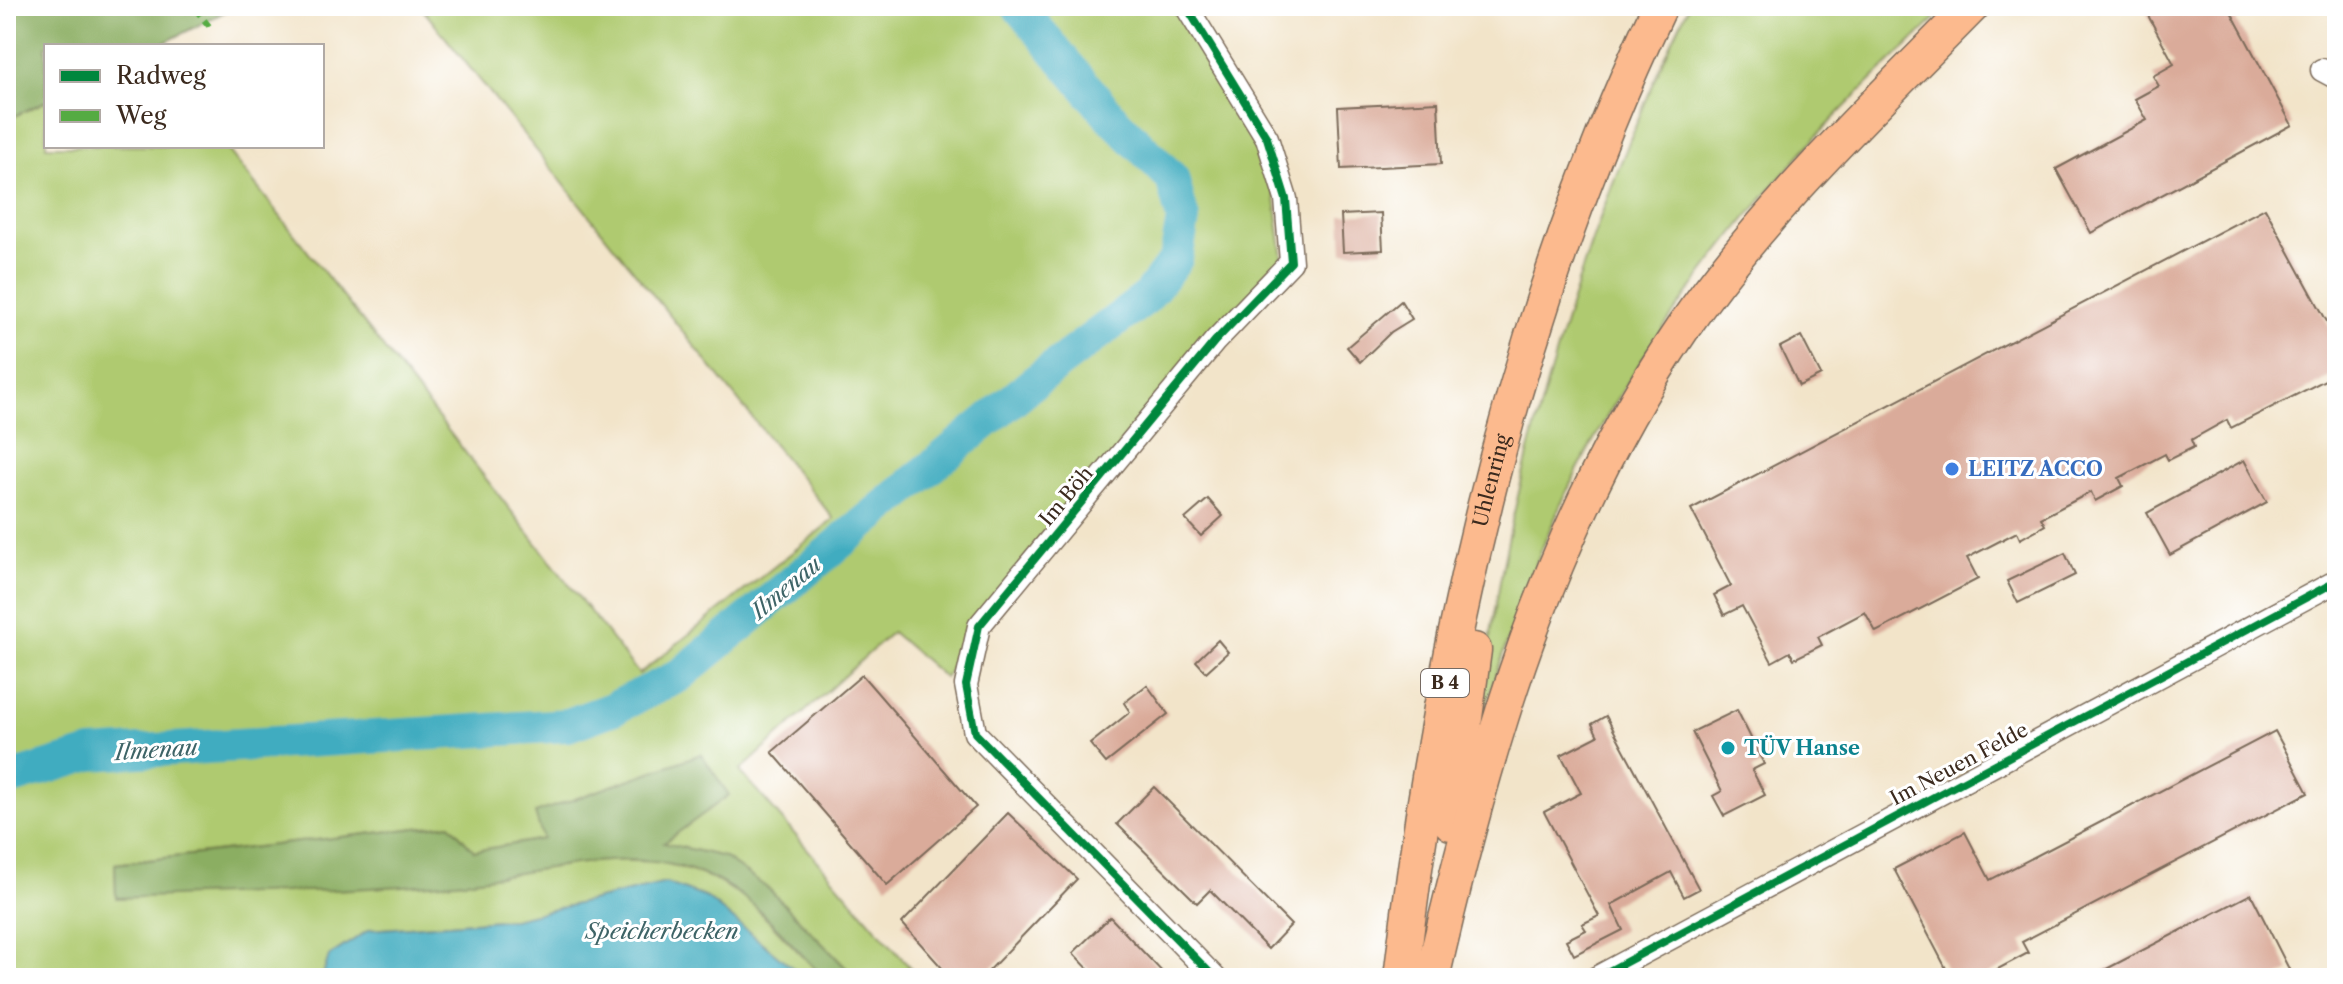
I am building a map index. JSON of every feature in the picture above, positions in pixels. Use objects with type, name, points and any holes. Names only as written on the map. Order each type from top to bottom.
[{"type":"highway","name":"Uhlenring","points":[[1401,978],[1417,837],[1439,714],[1465,591],[1515,393],[1591,163],[1660,6]]},
{"type":"highway","points":[[1431,978],[1466,831],[1509,686],[1563,547],[1625,422],[1682,329],[1739,254],[1824,158],[1972,6]]},
{"type":"highway","name":"B 4","points":[[1431,978],[1468,687],[1515,393]]},
{"type":"street","name":"Im Böh","points":[[1186,6],[1267,138],[1286,199],[1291,262],[1215,341],[979,626],[966,685],[975,733],[1215,978]]},
{"type":"street","name":"Im Neuen Felde","points":[[1596,978],[2337,581]]},
{"type":"green space","points":[[6,6],[236,6],[162,44],[44,44],[44,102],[6,120]]},
{"type":"green space","points":[[420,6],[1178,6],[1258,138],[1275,198],[1283,258],[989,606],[945,678],[892,632],[740,771],[919,978],[856,978],[770,890],[663,843],[536,813],[544,839],[474,851],[450,824],[115,864],[116,897],[456,882],[601,860],[662,862],[712,878],[748,900],[824,978],[805,978],[707,898],[666,883],[513,919],[369,930],[329,956],[322,978],[6,978],[6,120],[44,102],[44,148],[227,148],[639,674],[834,519]]},
{"type":"green space","points":[[1689,6],[1948,6],[1840,111],[1773,185],[1682,301],[1627,383],[1578,469],[1547,537],[1472,747],[1505,553],[1544,393],[1608,196]]},
{"type":"green space","points":[[701,754],[729,795],[664,843],[724,857],[770,890],[856,978],[824,978],[758,909],[728,887],[681,867],[649,861],[585,863],[487,878],[413,885],[116,898],[115,864],[450,824],[474,851],[543,839],[535,813]]},
{"type":"water","name":"Speicherbecken","points":[[666,883],[707,898],[805,978],[322,978],[329,956],[369,930],[513,919]]},
{"type":"building","points":[[2143,6],[2228,6],[2292,125],[2091,233],[2056,169],[2147,120],[2135,99],[2159,86],[2153,76],[2174,64]]},
{"type":"building","points":[[1438,102],[1441,164],[1341,169],[1338,107]]},
{"type":"building","name":"LEITZ ACCO","points":[[2265,208],[2337,340],[2337,374],[2231,428],[2227,420],[2191,440],[2194,447],[2168,460],[2165,454],[2119,478],[2123,486],[2095,501],[2091,492],[2041,518],[2045,525],[2020,539],[2017,532],[1967,558],[1978,579],[1876,632],[1865,612],[1818,637],[1822,645],[1794,659],[1790,652],[1772,662],[1742,606],[1724,615],[1714,595],[1731,586],[1691,509]]},
{"type":"building","points":[[1381,213],[1383,250],[1343,252],[1341,215]]},
{"type":"building","points":[[1401,301],[1412,319],[1391,332],[1360,362],[1347,347]]},
{"type":"building","points":[[1801,336],[1821,375],[1799,386],[1780,347]]},
{"type":"building","points":[[2244,460],[2267,502],[2170,555],[2147,513]]},
{"type":"building","points":[[1208,499],[1223,516],[1201,536],[1185,519]]},
{"type":"building","points":[[2065,553],[2075,575],[2018,603],[2007,581]]},
{"type":"building","points":[[1218,640],[1228,652],[1206,672],[1196,661]]},
{"type":"building","points":[[862,675],[976,807],[887,885],[772,752]]},
{"type":"building","points":[[1147,685],[1168,714],[1106,763],[1090,744],[1130,712],[1124,703]]},
{"type":"building","name":"TÜV Hanse","points":[[1737,710],[1764,764],[1752,770],[1765,795],[1724,816],[1713,796],[1722,791],[1692,732]]},
{"type":"building","points":[[1606,716],[1699,889],[1684,897],[1671,872],[1611,905],[1623,930],[1574,955],[1566,940],[1586,930],[1582,924],[1599,916],[1544,812],[1581,793],[1561,755],[1598,736],[1592,724]]},
{"type":"building","points":[[2275,731],[2308,793],[2022,942],[2028,953],[1981,978],[1951,978],[1894,869],[1965,832],[1990,880]]},
{"type":"building","points":[[1154,787],[1291,925],[1268,949],[1210,890],[1197,903],[1117,824]]},
{"type":"building","points":[[1008,813],[1077,879],[982,978],[951,978],[902,923]]},
{"type":"building","points":[[2251,894],[2290,971],[2276,978],[2089,978]]},
{"type":"building","points":[[1110,917],[1168,978],[1097,978],[1073,953]]},
{"type":"waterway","name":"Ilmenau","points":[[6,780],[91,754],[568,725],[614,708],[679,676],[1034,382],[1146,298],[1176,259],[1183,219],[1172,178],[1112,118],[1018,6]]},
{"type":"marked path","points":[[193,6],[209,26]]},
{"type":"cycle path","points":[[1186,6],[1267,138],[1286,199],[1291,262],[1215,341],[979,626],[966,685],[975,733],[1215,978]]},
{"type":"cycle path","points":[[1596,978],[2337,581]]},
{"type":"place","name":"LEITZ ACCO","points":[[1952,469]]},
{"type":"place","name":"TÜV Hanse","points":[[1728,748]]}]
